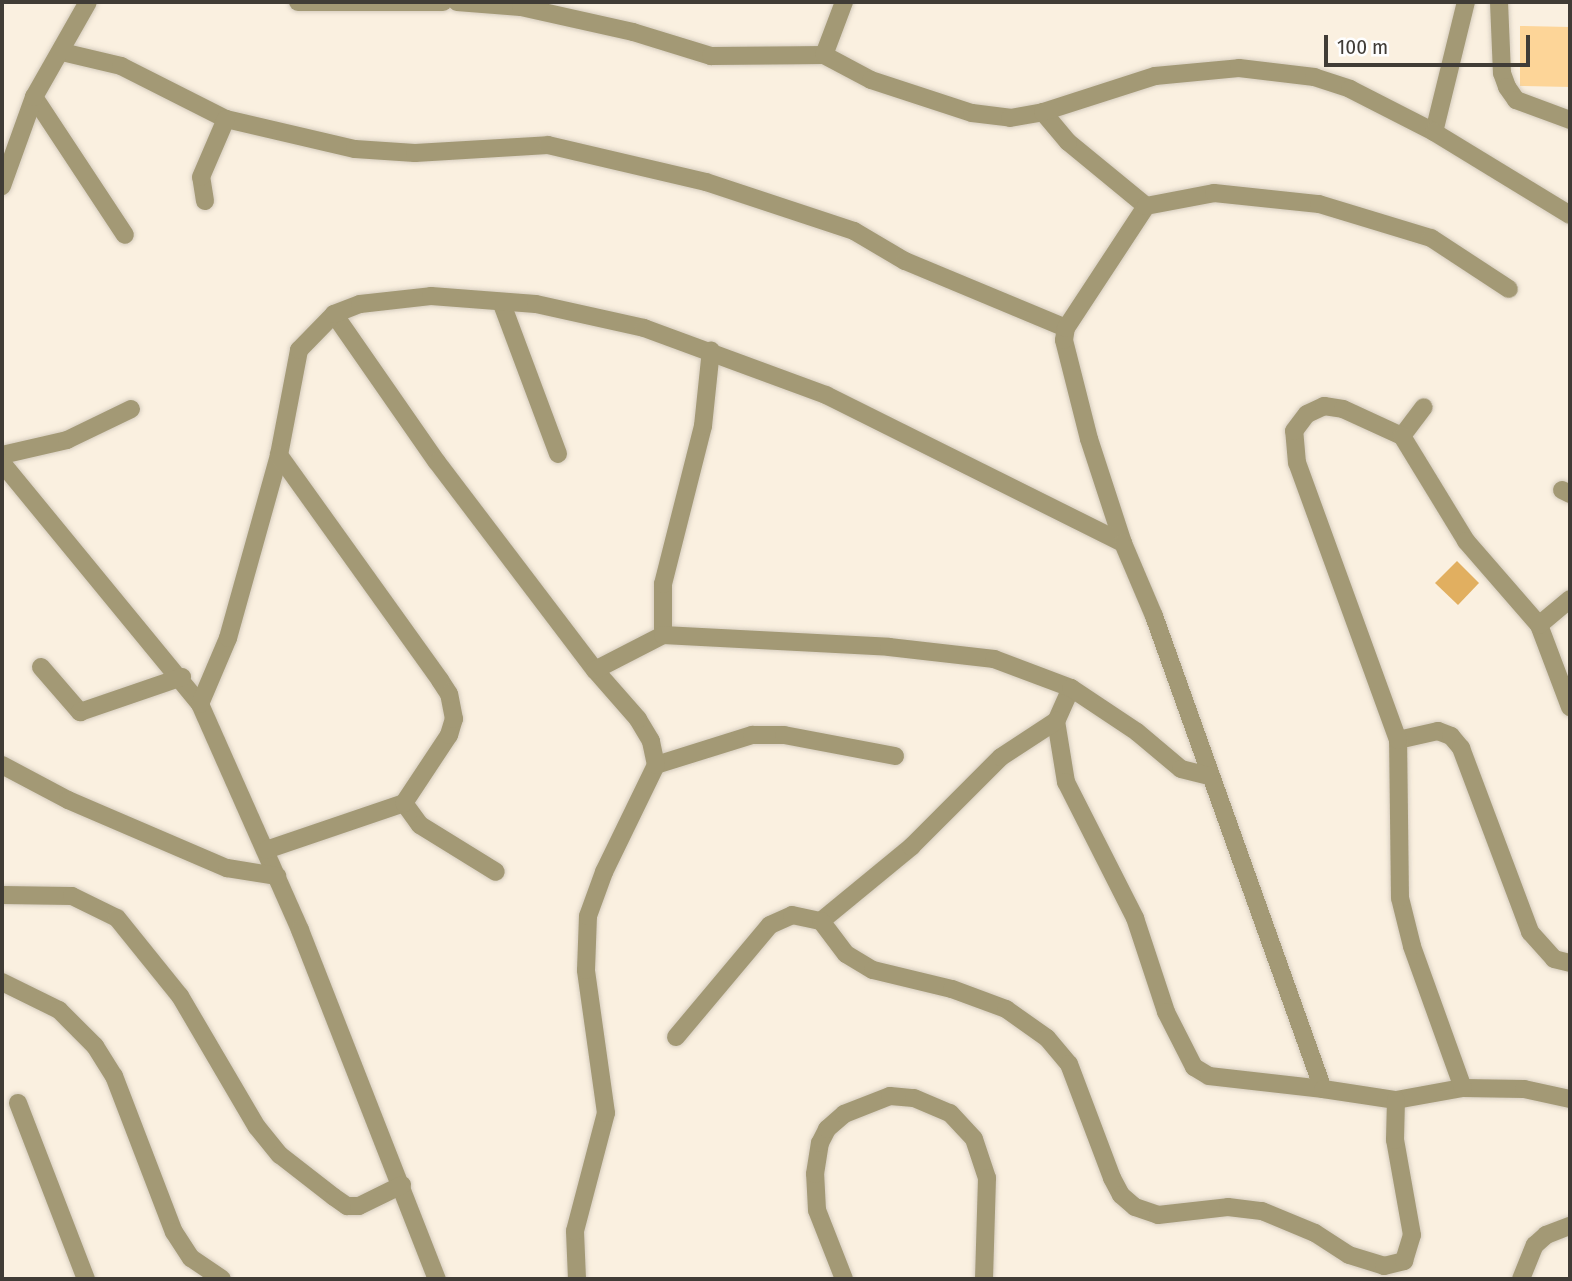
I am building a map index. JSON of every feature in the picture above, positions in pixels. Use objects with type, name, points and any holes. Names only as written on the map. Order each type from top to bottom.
[{"type":"lane","points":[[2,186],[34,97],[62,52],[88,2]]},
{"type":"lane","points":[[298,2],[443,2]]},
{"type":"lane","points":[[457,2],[521,6],[633,32],[711,56],[824,55],[871,80],[972,113],[1010,118],[1043,111],[1156,76],[1239,68],[1314,77],[1382,104],[1434,132],[1570,215]]},
{"type":"lane","points":[[824,55],[844,2]]},
{"type":"lane","points":[[1434,132],[1466,2]]},
{"type":"lane","points":[[1499,2],[1502,73],[1507,87],[1517,100],[1570,120]]},
{"type":"lane","points":[[62,52],[121,66],[226,119],[381,152],[548,145],[706,182],[854,231],[905,261],[1066,328]]},
{"type":"lane","points":[[34,97],[125,235]]},
{"type":"lane","points":[[1043,111],[1068,142],[1146,206]]},
{"type":"lane","points":[[205,201],[201,177],[226,119]]},
{"type":"lane","points":[[1322,1089],[1154,616],[1123,543],[1073,381],[1064,340],[1066,328],[1146,206],[1214,193],[1319,204],[1430,238],[1508,289]]},
{"type":"lane","points":[[201,704],[228,638],[279,455],[299,350],[334,314],[360,304],[431,296],[502,304],[536,304],[600,317],[711,350],[826,395],[1123,543]]},
{"type":"lane","points":[[502,304],[558,454]]},
{"type":"lane","points":[[334,314],[436,462],[595,670],[638,719],[651,741],[656,765],[604,872],[588,916],[586,970],[606,1113],[575,1231],[576,1279]]},
{"type":"lane","points":[[663,635],[663,584],[703,426],[711,350]]},
{"type":"lane","points":[[1463,1088],[1412,946],[1400,898],[1398,740],[1293,447],[1294,431],[1307,414],[1324,406],[1343,409],[1402,436],[1466,541],[1539,625],[1570,706]]},
{"type":"lane","points":[[1402,436],[1424,407]]},
{"type":"lane","points":[[2,455],[67,440],[131,409]]},
{"type":"lane","points":[[266,850],[404,803],[449,735],[454,719],[449,694],[279,455]]},
{"type":"lane","points":[[2,463],[201,704],[277,876],[402,1185],[437,1279]]},
{"type":"lane","points":[[1539,625],[1570,598]]},
{"type":"lane","points":[[595,670],[663,635],[967,655],[1020,666],[1071,688],[1137,732],[1181,769],[1210,776]]},
{"type":"lane","points":[[41,667],[80,712],[181,677]]},
{"type":"lane","points":[[821,921],[911,847],[1001,757],[1056,720],[1071,688]]},
{"type":"lane","points":[[1056,720],[1066,782],[1135,918],[1166,1012],[1194,1067],[1209,1076],[1396,1100],[1463,1088],[1524,1088],[1570,1099]]},
{"type":"lane","points":[[1398,740],[1438,732],[1451,736],[1461,748],[1530,932],[1554,959],[1570,963]]},
{"type":"lane","points":[[656,765],[752,735],[784,735],[895,756]]},
{"type":"lane","points":[[2,765],[68,800],[227,868],[277,876]]},
{"type":"lane","points":[[404,803],[420,825],[496,872]]},
{"type":"lane","points":[[2,895],[72,896],[117,918],[180,996],[257,1127],[280,1155],[346,1206],[359,1206],[402,1185]]},
{"type":"lane","points":[[676,1037],[770,925],[792,915],[821,921],[846,954],[873,970],[952,989],[1006,1009],[1047,1038],[1069,1064],[1121,1195],[1152,1214],[1228,1208],[1262,1211],[1315,1233],[1349,1255],[1384,1266],[1398,1265],[1406,1258],[1412,1235],[1397,1153],[1396,1100]]},
{"type":"lane","points":[[2,982],[59,1010],[95,1046],[114,1076],[174,1232],[191,1258],[222,1279]]},
{"type":"lane","points":[[844,1279],[817,1210],[814,1174],[820,1143],[827,1129],[844,1114],[890,1096],[914,1098],[950,1113],[974,1139],[987,1178],[984,1279]]},
{"type":"lane","points":[[18,1102],[86,1279]]},
{"type":"lane","points":[[1521,1279],[1535,1245],[1552,1231],[1570,1226]]},
{"type":"shaded area","points":[[1520,26],[1570,27],[1570,87],[1520,86]]},
{"type":"building","points":[[1457,561],[1479,583],[1458,605],[1435,583]]}]
